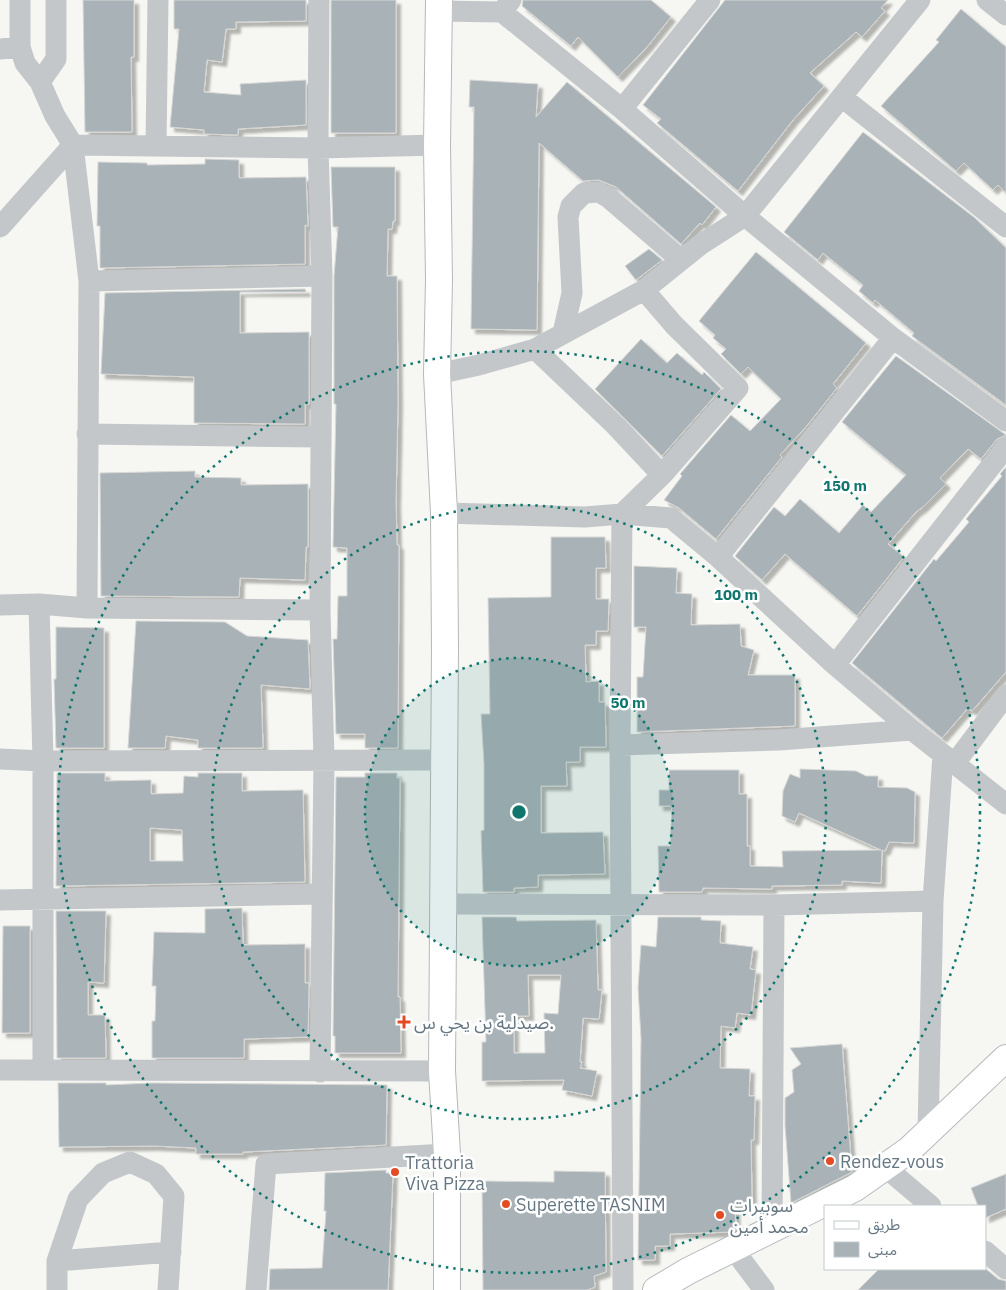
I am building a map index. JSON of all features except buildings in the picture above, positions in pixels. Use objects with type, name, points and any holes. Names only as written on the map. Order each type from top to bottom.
[{"type":"main road","points":[[439,6],[437,374],[444,513],[442,1071],[447,1154],[447,1290]]},
{"type":"main road","points":[[656,1290],[688,1271],[734,1250],[772,1228],[855,1188],[909,1150],[1006,1058]]},
{"type":"street","points":[[20,0],[10,48],[25,62],[40,82],[55,116],[73,145],[88,281],[87,608]]},
{"type":"street","points":[[40,82],[56,59],[56,0]]},
{"type":"street","points":[[156,146],[158,0]]},
{"type":"street","points":[[319,0],[318,148],[322,276],[320,610],[324,760],[320,1072]]},
{"type":"street","points":[[622,109],[710,0]]},
{"type":"street","points":[[437,374],[479,365],[535,349],[644,290],[700,245],[746,216],[843,98],[920,0]]},
{"type":"street","points":[[987,0],[1006,15]]},
{"type":"street","points":[[439,6],[506,6],[746,216],[893,338],[1006,420]]},
{"type":"street","points":[[843,98],[1006,227]]},
{"type":"street","points":[[0,227],[73,145],[318,148],[437,145]]},
{"type":"street","points":[[563,333],[572,292],[568,217],[571,206],[584,193],[600,192],[681,260]]},
{"type":"street","points":[[88,281],[322,276]]},
{"type":"street","points":[[623,1290],[620,904],[622,514],[662,475],[738,388],[674,326],[644,290]]},
{"type":"street","points":[[718,557],[893,338]]},
{"type":"street","points":[[535,349],[616,426],[662,475]]},
{"type":"street","points":[[88,434],[320,437]]},
{"type":"street","points":[[834,665],[1006,447]]},
{"type":"street","points":[[444,513],[585,517],[622,514],[671,518],[718,557],[834,665],[912,730],[1006,804]]},
{"type":"street","points":[[0,605],[39,604],[87,608],[320,610]]},
{"type":"street","points":[[39,604],[43,761],[43,1070]]},
{"type":"street","points":[[928,1132],[933,901],[949,759],[1006,695]]},
{"type":"street","points":[[620,745],[779,740],[912,730]]},
{"type":"street","points":[[0,759],[43,761],[444,760]]},
{"type":"street","points":[[0,900],[322,894]]},
{"type":"street","points":[[444,904],[774,905],[933,901]]},
{"type":"street","points":[[772,1228],[774,905]]},
{"type":"street","points":[[0,1070],[442,1071]]},
{"type":"street","points":[[256,1290],[266,1164],[447,1154]]},
{"type":"street","points":[[57,1290],[57,1261],[78,1199],[103,1173],[130,1162],[156,1174],[174,1196],[168,1290]]},
{"type":"street","points":[[885,1167],[930,1205]]},
{"type":"street","points":[[734,1250],[764,1290]]},
{"type":"street","points":[[57,1261],[171,1252]]},
{"type":"street","points":[[986,1252],[1006,1269]]},
{"type":"place","name":"صيدلية بن يحي س.","points":[[404,1022]]},
{"type":"place","name":"Rendez-vous","points":[[830,1161]]},
{"type":"place","name":"Trattoria Viva Pizza","points":[[395,1172]]},
{"type":"place","name":"Superette TASNIM","points":[[506,1204]]},
{"type":"place","name":"سوبيرات محمد أمين","points":[[720,1215]]}]
